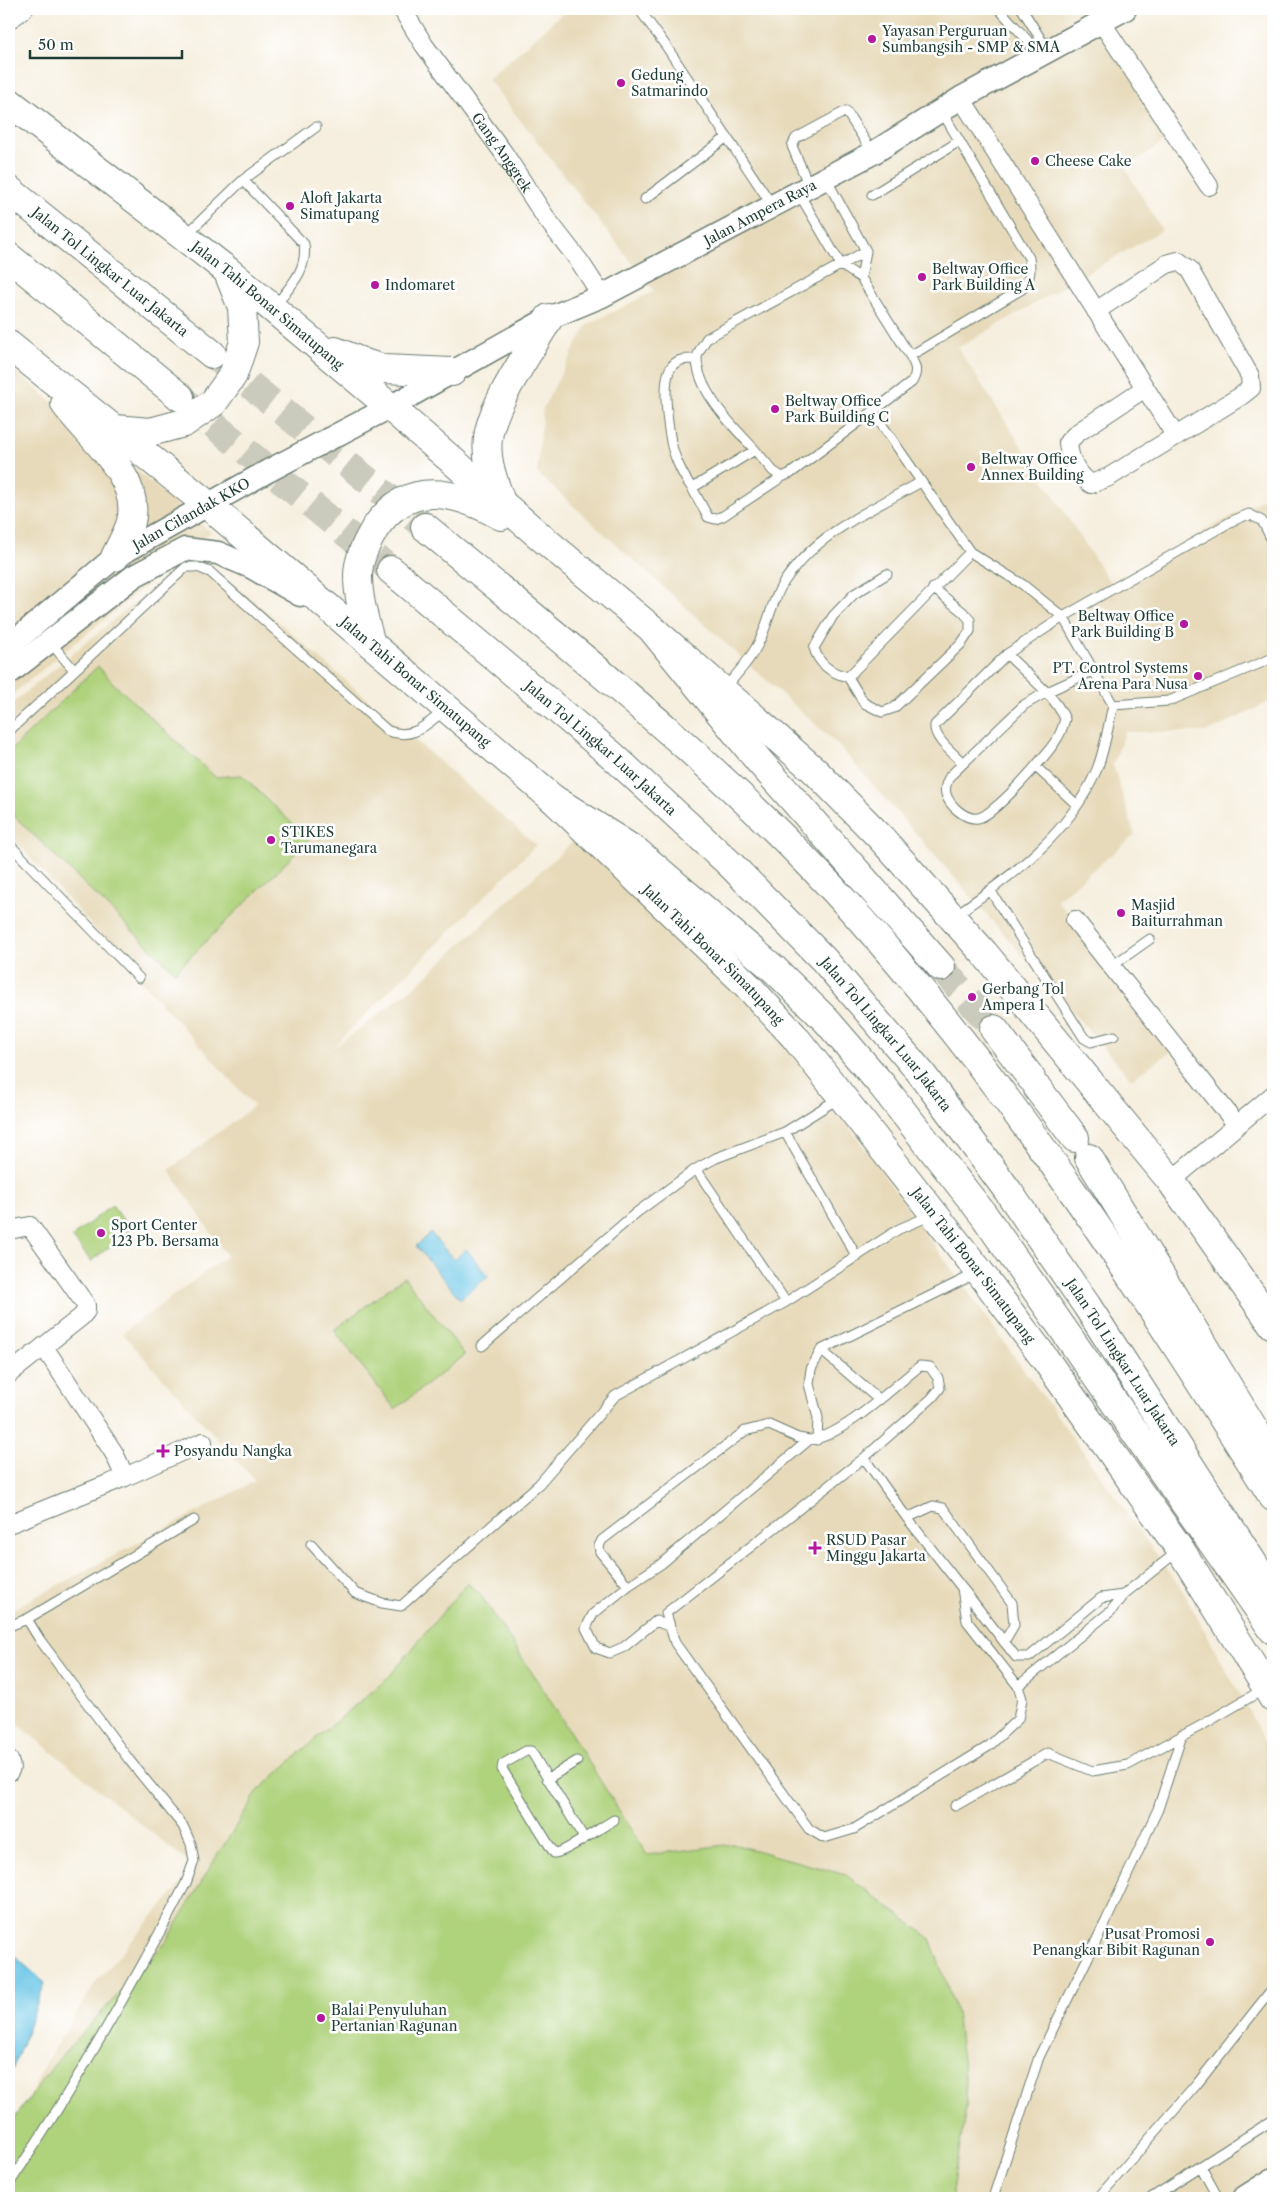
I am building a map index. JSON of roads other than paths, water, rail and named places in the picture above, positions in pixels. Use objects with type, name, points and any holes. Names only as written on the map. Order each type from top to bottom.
[{"type":"highway","name":"Jalan Tahi Bonar Simatupang","points":[[9,102],[228,271],[390,406],[542,538],[651,628],[731,682],[880,837],[984,953],[1171,1181],[1273,1325]]},
{"type":"highway","name":"Jalan Tol Lingkar Luar Jakarta","points":[[9,190],[212,354]]},
{"type":"highway","points":[[9,257],[180,397]]},
{"type":"highway","points":[[115,429],[150,432],[184,423],[213,403],[233,376],[244,342],[242,307],[228,271]]},
{"type":"highway","points":[[501,503],[489,465],[488,438],[507,389],[549,318]]},
{"type":"highway","points":[[309,339],[384,369],[452,372]]},
{"type":"highway","name":"Jalan Tahi Bonar Simatupang","points":[[9,345],[208,505],[552,798],[746,984],[794,1036],[1045,1359],[1180,1549],[1270,1693]]},
{"type":"highway","points":[[43,373],[78,422],[114,462],[127,482],[132,504],[131,521],[115,557]]},
{"type":"highway","points":[[371,644],[362,608],[358,576],[364,547],[382,519],[407,500],[433,494],[451,494],[476,502],[542,538]]},
{"type":"highway","points":[[425,527],[647,712],[760,816],[857,915],[954,1029],[1051,1158],[1186,1361],[1273,1497]]},
{"type":"highway","name":"Jalan Tol Lingkar Luar Jakarta","points":[[391,570],[613,756],[731,865],[824,960],[921,1073],[1008,1191],[1087,1306],[1273,1594]]},
{"type":"highway","points":[[651,628],[759,761],[941,967]]},
{"type":"highway","points":[[552,798],[637,852],[774,969],[826,1020],[881,1084],[983,1214],[1273,1630]]},
{"type":"highway","points":[[994,1029],[1082,1148],[1273,1460]]},
{"type":"main road","points":[[1246,2198],[1273,2181]]},
{"type":"street","points":[[9,20],[24,9]]},
{"type":"street","name":"Gang Anggrek","points":[[402,9],[424,45],[503,152],[546,218],[580,262],[602,296]]},
{"type":"street","name":"Jalan Ampera Raya","points":[[390,406],[549,318],[602,296],[873,153],[961,98],[1125,9]]},
{"type":"street","points":[[1102,23],[1209,186]]},
{"type":"street","points":[[961,98],[1175,435]]},
{"type":"street","points":[[1096,311],[1167,264],[1178,261],[1189,269],[1250,376],[1251,388],[1109,477],[1091,484],[1081,476],[1069,455],[1068,442],[1077,433],[1146,388]]},
{"type":"street","name":"Jalan Cilandak KKO","points":[[9,646],[115,557],[390,406]]},
{"type":"street","name":"Jalan Cilandak KKO","points":[[9,673],[134,576],[185,549],[218,553],[252,567],[345,622]]},
{"type":"street","points":[[1075,920],[1237,1125]]},
{"type":"street","points":[[1171,1181],[1273,1095]]},
{"type":"street","points":[[9,1230],[30,1226],[86,1305],[86,1311],[9,1374]]},
{"type":"street","points":[[44,1347],[114,1453],[125,1477]]},
{"type":"street","points":[[9,1524],[125,1477],[203,1442]]},
{"type":"street","points":[[9,1760],[11,1768],[9,1772]]},
{"type":"lane","points":[[639,9],[772,205]]},
{"type":"lane","points":[[999,9],[1045,53]]},
{"type":"lane","points":[[1022,9],[1045,53]]},
{"type":"lane","points":[[910,356],[1022,289],[1030,280],[1029,258],[958,142],[941,110]]},
{"type":"lane","points":[[697,359],[682,359],[672,365],[668,376],[666,392],[671,444],[686,480],[708,516],[715,519],[723,516],[782,476],[791,473],[912,382],[916,375],[915,365],[860,278],[841,265],[811,185],[792,146],[796,138],[846,111],[873,153]]},
{"type":"lane","points":[[184,237],[243,180],[316,127]]},
{"type":"lane","points":[[645,199],[727,137]]},
{"type":"lane","points":[[872,195],[958,142]]},
{"type":"lane","points":[[243,180],[304,244],[306,258],[298,275],[272,309]]},
{"type":"lane","points":[[811,185],[866,251]]},
{"type":"lane","points":[[860,278],[866,251]]},
{"type":"lane","points":[[782,476],[773,471],[724,416],[701,380],[697,359],[698,353],[707,338],[866,251]]},
{"type":"lane","points":[[873,412],[970,552],[1022,584],[1063,617],[1113,706],[1097,768],[1071,817],[1042,848],[990,890],[952,917]]},
{"type":"lane","points":[[692,488],[755,450]]},
{"type":"lane","points":[[731,682],[759,644],[773,602],[798,562],[818,543],[841,527],[921,482]]},
{"type":"lane","points":[[962,762],[938,736],[934,729],[935,725],[1007,654],[1063,617],[1232,521],[1249,514],[1262,521],[1273,542]]},
{"type":"lane","points":[[848,677],[970,552]]},
{"type":"lane","points":[[9,730],[186,567],[197,567],[210,572],[388,731],[400,735],[415,732],[447,709]]},
{"type":"lane","points":[[887,574],[854,594],[833,616],[814,648],[817,660],[834,674],[848,677],[864,703],[882,712],[894,708],[961,644],[970,631],[970,620],[933,588]]},
{"type":"lane","points":[[50,642],[74,670]]},
{"type":"lane","points":[[1007,654],[1046,692],[1060,709],[1064,719],[1058,739],[1036,767],[989,814],[977,818],[966,816],[954,806],[946,794],[945,784],[962,762],[1024,705],[1046,692],[1093,671]]},
{"type":"lane","points":[[1113,706],[1169,702],[1273,658]]},
{"type":"lane","points":[[1036,767],[1077,805]]},
{"type":"lane","points":[[9,844],[139,978]]},
{"type":"lane","points":[[990,890],[1084,1038],[1091,1042],[1114,1036]]},
{"type":"lane","points":[[1112,966],[1150,939]]},
{"type":"lane","points":[[482,1346],[636,1213],[696,1169],[716,1158],[785,1132],[842,1097]]},
{"type":"lane","points":[[785,1132],[856,1257]]},
{"type":"lane","points":[[696,1169],[786,1302]]},
{"type":"lane","points":[[310,1544],[355,1593],[382,1603],[401,1606],[539,1484],[615,1396],[786,1302],[899,1229],[934,1214]]},
{"type":"lane","points":[[813,1440],[818,1418],[809,1384],[811,1369],[821,1350],[979,1272]]},
{"type":"lane","points":[[821,1350],[878,1399]]},
{"type":"lane","points":[[670,1627],[656,1622],[624,1647],[610,1653],[596,1648],[586,1628],[593,1614],[628,1586],[661,1564],[813,1440],[854,1420],[920,1366],[930,1367],[938,1378],[940,1388],[932,1398],[864,1458],[666,1613],[675,1643],[809,1829],[824,1838],[854,1829],[989,1746],[1018,1719],[1022,1699],[1018,1686],[967,1621],[962,1588]]},
{"type":"lane","points":[[628,1586],[600,1552],[599,1546],[602,1540],[745,1431],[769,1425],[784,1430],[798,1438],[813,1440]]},
{"type":"lane","points":[[864,1458],[907,1518],[1016,1657],[1029,1657],[1101,1598],[1123,1595]]},
{"type":"lane","points":[[907,1518],[933,1506],[942,1508],[1012,1603],[1014,1625],[1004,1642]]},
{"type":"lane","points":[[9,1626],[27,1619],[194,1520]]},
{"type":"lane","points":[[1018,1686],[1111,1612],[1123,1595],[1180,1549]]},
{"type":"lane","points":[[9,2184],[95,2050],[186,1883],[194,1861],[191,1844],[183,1826],[125,1754],[40,1640],[27,1619]]},
{"type":"lane","points":[[954,1806],[1048,1753],[1092,1771],[1128,1765],[1182,1735],[1270,1693]]},
{"type":"lane","points":[[993,2198],[1039,2057],[1106,1921],[1158,1809],[1182,1735]]},
{"type":"lane","points":[[584,1838],[529,1750],[502,1766],[554,1853],[559,1853],[584,1838],[614,1820]]},
{"type":"lane","points":[[547,1778],[577,1761]]},
{"type":"lane","points":[[1098,2198],[1197,2084],[1273,1988]]},
{"type":"lane","points":[[1151,2198],[1273,2120]]},
{"type":"lane","points":[[1201,2166],[1218,2198]]},
{"type":"water","points":[[431,1233],[454,1260],[466,1249],[488,1276],[460,1299],[416,1246]]},
{"type":"water","points":[[9,1951],[45,1983],[9,2079]]},
{"type":"tunnel","points":[[217,358],[425,527]]},
{"type":"tunnel","points":[[181,398],[391,570]]},
{"type":"tunnel","points":[[941,967],[994,1029]]},
{"type":"place","name":"Yayasan Perguruan Sumbangsih - SMP & SMA","points":[[872,39]]},
{"type":"place","name":"Gedung Satmarindo","points":[[621,83]]},
{"type":"place","name":"Cheese Cake","points":[[1035,161]]},
{"type":"place","name":"Aloft Jakarta Simatupang","points":[[290,206]]},
{"type":"place","name":"Beltway Office Park Building A","points":[[922,277]]},
{"type":"place","name":"Indomaret","points":[[375,285]]},
{"type":"place","name":"Beltway Office Park Building C","points":[[775,409]]},
{"type":"place","name":"Beltway Office Annex Building","points":[[971,467]]},
{"type":"place","name":"Beltway Office Park Building B","points":[[1184,624]]},
{"type":"place","name":"PT. Control Systems Arena Para Nusa","points":[[1198,676]]},
{"type":"place","name":"STIKES Tarumanegara","points":[[271,840]]},
{"type":"place","name":"Masjid Baiturrahman","points":[[1121,913]]},
{"type":"place","name":"Gerbang Tol Ampera 1","points":[[972,997]]},
{"type":"place","name":"Sport Center 123 Pb. Bersama","points":[[101,1233]]},
{"type":"place","name":"Posyandu Nangka","points":[[163,1451]]},
{"type":"place","name":"RSUD Pasar Minggu Jakarta","points":[[815,1548]]},
{"type":"place","name":"Pusat Promosi Penangkar Bibit Ragunan","points":[[1210,1942]]},
{"type":"place","name":"Balai Penyuluhan Pertanian Ragunan","points":[[321,2018]]}]
